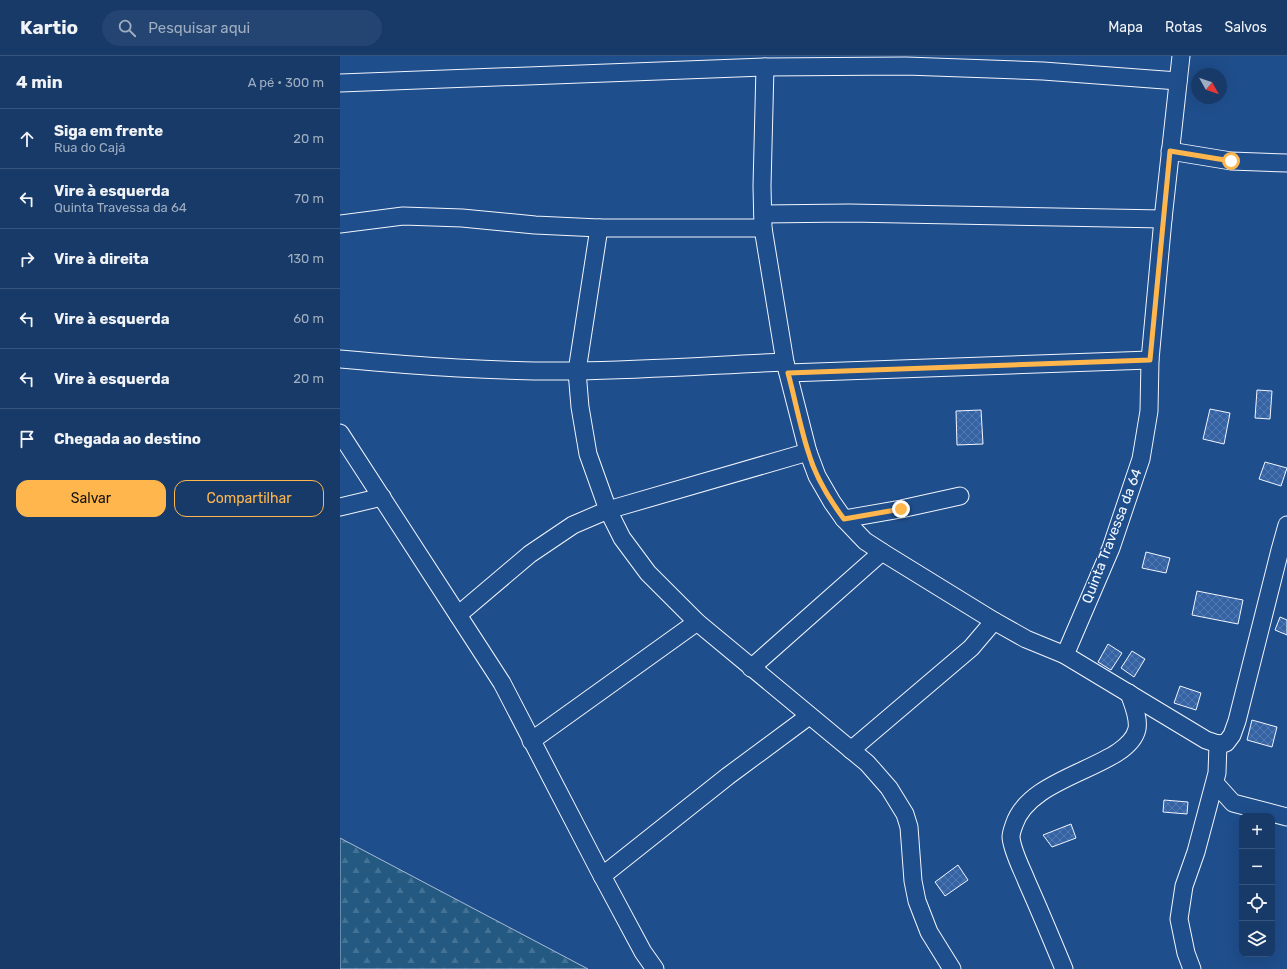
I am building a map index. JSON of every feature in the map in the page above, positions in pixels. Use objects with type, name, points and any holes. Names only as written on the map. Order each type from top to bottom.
[{"type":"street","name":"Quinta Travessa da 64","points":[[1065,655],[1111,548],[1141,459],[1149,411],[1150,360],[1163,219],[1181,56]]},
{"type":"street","points":[[340,83],[672,63],[765,67],[822,61],[1013,70],[1178,81]]},
{"type":"street","points":[[765,67],[763,221],[787,368],[808,452],[817,476],[844,519],[865,541],[994,621],[1026,638],[1065,655],[1206,740],[1218,744],[1226,743],[1232,735],[1237,721],[1287,525]]},
{"type":"street","points":[[1170,151],[1231,161],[1287,163]]},
{"type":"street","points":[[340,224],[403,216],[462,218],[535,226],[599,228],[763,221],[849,213],[1163,219]]},
{"type":"street","points":[[599,228],[577,371],[580,407],[588,454],[608,510],[622,538],[648,573],[696,622],[867,763],[889,788],[905,814],[909,827],[913,881],[917,901],[929,932],[952,969]]},
{"type":"street","points":[[340,359],[427,367],[577,371],[1150,360]]},
{"type":"street","points":[[340,433],[502,683],[602,876],[643,952],[655,969]]},
{"type":"street","points":[[458,615],[530,554],[573,525],[608,510],[808,452]]},
{"type":"street","points":[[844,519],[901,509],[960,496]]},
{"type":"street","points":[[340,508],[382,498]]},
{"type":"street","points":[[751,668],[882,552]]},
{"type":"street","points":[[851,750],[971,648],[994,621]]},
{"type":"street","points":[[531,741],[696,622]]},
{"type":"street","points":[[1064,969],[1016,856],[1011,836],[1016,819],[1026,803],[1042,791],[1124,747],[1133,738],[1137,730],[1138,720],[1129,693]]},
{"type":"street","points":[[602,876],[728,776],[809,716]]},
{"type":"street","points":[[1192,969],[1186,953],[1179,919],[1184,886],[1196,852],[1215,783],[1217,773],[1218,744]]},
{"type":"street","points":[[1215,783],[1233,803],[1287,817]]},
{"type":"green space","points":[[340,838],[588,969],[340,969]]},
{"type":"building","points":[[1257,390],[1272,391],[1270,419],[1255,418]]},
{"type":"building","points":[[1210,409],[1230,413],[1224,444],[1203,439]]},
{"type":"building","points":[[981,410],[983,444],[957,445],[956,411]]},
{"type":"building","points":[[1265,462],[1287,468],[1281,486],[1259,479]]},
{"type":"building","points":[[1146,552],[1170,558],[1166,573],[1142,568]]},
{"type":"building","points":[[1197,591],[1243,600],[1238,624],[1192,615]]},
{"type":"building","points":[[1280,617],[1287,620],[1287,635],[1275,630]]},
{"type":"building","points":[[1108,644],[1122,653],[1111,670],[1098,662]]},
{"type":"building","points":[[1132,651],[1145,659],[1134,677],[1121,668]]},
{"type":"building","points":[[1180,686],[1201,693],[1196,710],[1174,703]]},
{"type":"building","points":[[1252,720],[1277,727],[1272,747],[1247,740]]},
{"type":"building","points":[[1164,800],[1188,802],[1187,814],[1163,812]]},
{"type":"building","points":[[1071,824],[1076,838],[1052,847],[1043,835]]},
{"type":"building","points":[[958,865],[968,880],[945,896],[935,882]]},
{"type":"route","points":[[901,509],[844,519],[817,476],[808,452],[788,373],[1150,360],[1170,151],[1231,161]]}]
